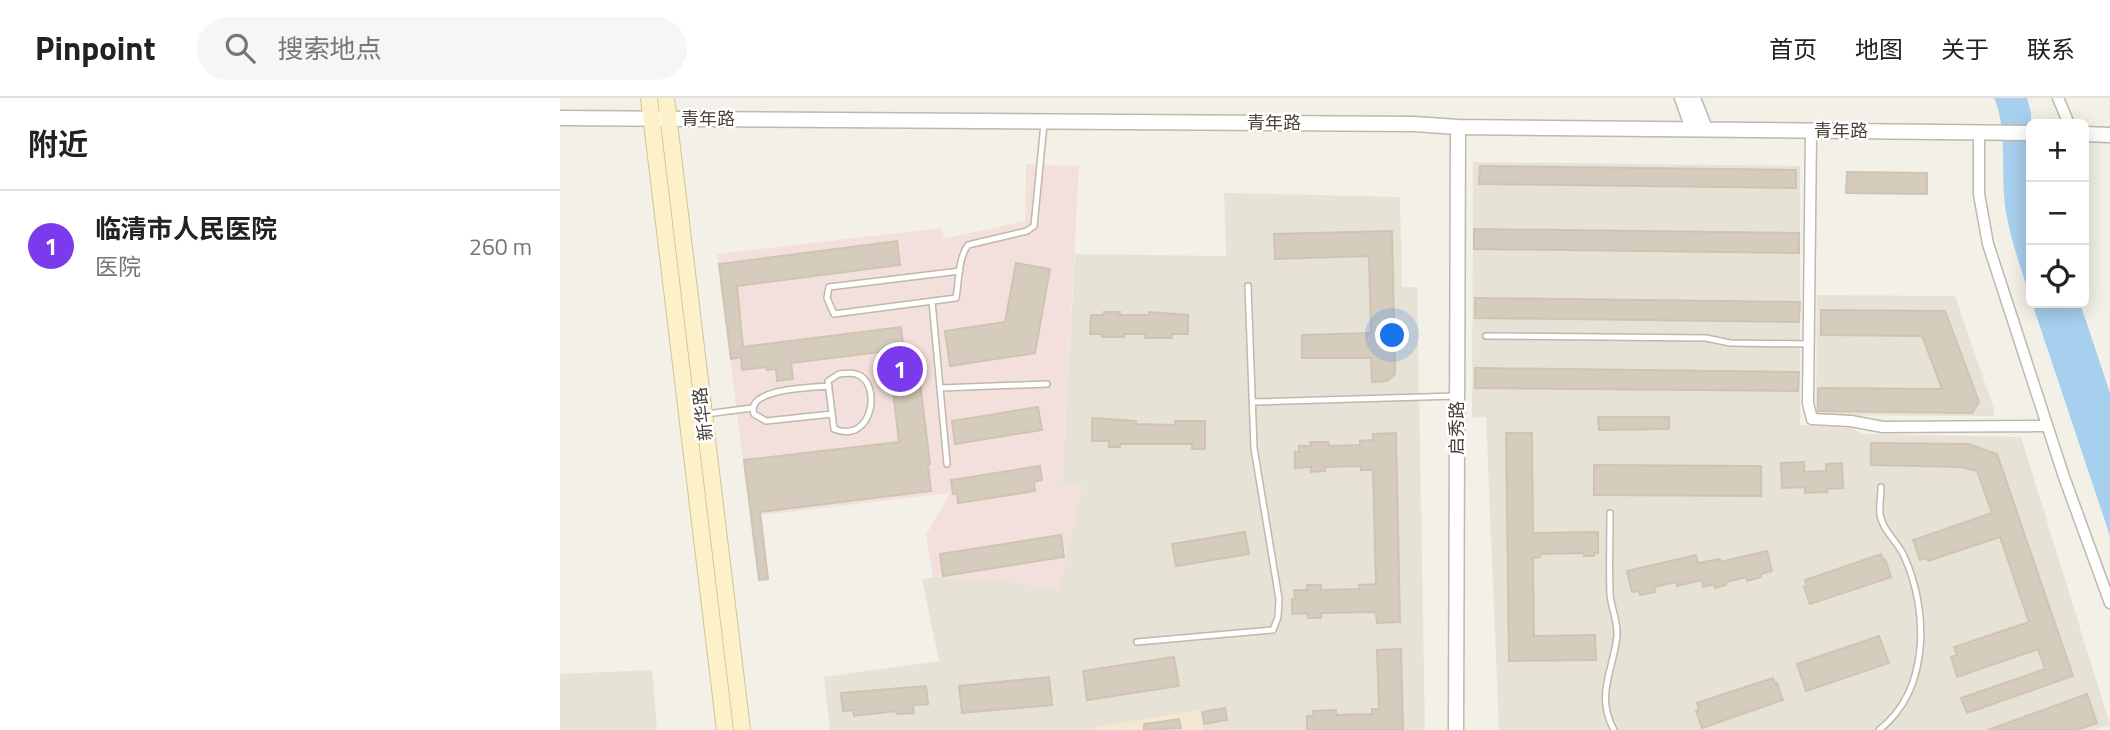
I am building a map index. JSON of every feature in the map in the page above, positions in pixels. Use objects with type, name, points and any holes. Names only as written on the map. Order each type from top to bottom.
[{"type":"main road","name":"新华路","points":[[649,98],[660,118],[703,414],[742,730]]},
{"type":"main road","name":"新华路","points":[[666,98],[660,118],[725,730]]},
{"type":"street","points":[[1682,98],[1699,129]]},
{"type":"street","points":[[1693,98],[1699,129]]},
{"type":"street","points":[[2058,98],[2066,119]]},
{"type":"street","name":"青年路","points":[[560,118],[1414,124],[1458,127],[2026,133]]},
{"type":"street","name":"启秀路","points":[[1457,730],[1458,127]]},
{"type":"street","points":[[1811,131],[1808,403],[1812,419],[1883,426],[2047,426]]},
{"type":"street","points":[[1984,132],[1979,194],[1988,244],[2047,426],[2110,603]]},
{"type":"street","points":[[2089,134],[2110,135]]},
{"type":"lane","points":[[960,271],[829,287],[827,298],[834,313],[956,298],[963,251],[968,245],[1027,231],[1034,226],[1044,121]]},
{"type":"lane","points":[[1137,642],[1273,630],[1276,627],[1279,599],[1254,448],[1248,286]]},
{"type":"lane","points":[[932,302],[947,464]]},
{"type":"lane","points":[[1486,336],[1706,338],[1730,343],[1808,344]]},
{"type":"lane","points":[[857,374],[864,379],[870,394],[870,416],[864,423],[842,432],[834,429],[832,414],[828,381],[833,376],[857,374]]},
{"type":"lane","points":[[940,388],[1047,384]]},
{"type":"lane","points":[[829,386],[765,394],[754,401],[752,408],[754,414],[766,421],[832,414]]},
{"type":"lane","points":[[1253,402],[1457,396]]},
{"type":"lane","points":[[703,414],[752,408]]},
{"type":"lane","points":[[1879,730],[1895,716],[1919,666],[1921,627],[1920,610],[1906,562],[1880,517],[1881,487]]},
{"type":"lane","points":[[1610,513],[1610,597],[1617,635],[1607,676],[1605,702],[1614,730]]},
{"type":"shaded area","points":[[1473,162],[1800,166],[1800,425],[1850,428],[1864,434],[2021,437],[2110,725],[2094,730],[1499,730],[1486,417],[1472,418]]},
{"type":"shaded area","points":[[1026,164],[1079,166],[1062,483],[1063,487],[1082,485],[1059,590],[1002,581],[933,577],[926,535],[950,493],[763,515],[760,484],[746,486],[717,254],[942,228],[944,239],[1025,221]]},
{"type":"shaded area","points":[[1224,193],[1400,197],[1402,287],[1417,287],[1425,730],[1204,730],[1201,711],[1095,730],[830,730],[824,677],[939,661],[922,580],[933,577],[1002,581],[1059,589],[1082,485],[1062,487],[1075,254],[1226,256]]},
{"type":"shaded area","points":[[1817,295],[1955,296],[1994,409],[1994,416],[1816,415]]},
{"type":"shaded area","points":[[652,670],[657,730],[560,730],[560,674]]},
{"type":"shaded area","points":[[1200,710],[1204,730],[1095,730],[1095,727]]},
{"type":"water","points":[[1994,98],[2027,98],[2031,113],[2031,119],[2026,119],[2026,284],[2007,217],[1999,111]]},
{"type":"water","points":[[2034,308],[2082,308],[2110,393],[2110,536]]},
{"type":"building","points":[[1480,166],[1796,170],[1796,188],[1479,184]]},
{"type":"building","points":[[1847,172],[1927,173],[1927,194],[1846,193]]},
{"type":"building","points":[[1474,229],[1799,233],[1799,253],[1474,249]]},
{"type":"building","points":[[1392,231],[1395,374],[1387,381],[1372,382],[1371,358],[1302,358],[1302,335],[1371,333],[1369,256],[1275,259],[1274,234]]},
{"type":"building","points":[[897,241],[900,265],[737,286],[743,347],[901,327],[904,352],[916,350],[930,464],[931,491],[760,512],[768,579],[759,580],[744,460],[899,442],[888,351],[791,363],[793,379],[777,381],[776,369],[767,370],[766,367],[742,370],[741,357],[731,359],[719,264]]},
{"type":"building","points":[[1016,263],[1050,269],[1035,353],[950,366],[945,331],[1005,322]]},
{"type":"building","points":[[1475,298],[1800,302],[1799,322],[1475,318]]},
{"type":"building","points":[[1821,310],[1945,311],[1979,402],[1972,413],[1818,411],[1818,388],[1942,389],[1922,336],[1821,335]]},
{"type":"building","points":[[1104,312],[1120,312],[1119,315],[1149,315],[1149,312],[1188,315],[1188,334],[1172,334],[1172,338],[1145,338],[1145,334],[1102,337],[1102,334],[1090,334],[1091,315],[1104,315]]},
{"type":"building","points":[[1475,368],[1799,372],[1798,391],[1475,388]]},
{"type":"building","points":[[1038,407],[1042,430],[955,444],[952,421]]},
{"type":"building","points":[[1598,417],[1669,417],[1669,429],[1599,430]]},
{"type":"building","points":[[1092,418],[1136,421],[1136,424],[1175,425],[1175,421],[1205,421],[1205,449],[1192,449],[1192,444],[1120,444],[1120,447],[1109,447],[1109,441],[1092,441]]},
{"type":"building","points":[[1396,433],[1400,622],[1377,623],[1376,614],[1373,612],[1321,613],[1321,618],[1308,618],[1307,613],[1292,614],[1294,590],[1307,590],[1307,585],[1321,585],[1321,590],[1360,589],[1359,585],[1376,584],[1373,470],[1361,470],[1361,466],[1325,467],[1325,471],[1311,472],[1311,467],[1295,468],[1295,452],[1299,452],[1299,446],[1311,446],[1310,442],[1328,442],[1329,446],[1360,445],[1360,441],[1373,440],[1373,434]]},
{"type":"building","points":[[1506,433],[1532,433],[1533,533],[1598,532],[1598,553],[1594,553],[1594,556],[1584,556],[1584,553],[1540,554],[1540,557],[1533,558],[1534,636],[1595,635],[1596,660],[1509,661]]},
{"type":"building","points":[[1871,443],[1968,444],[1997,454],[2073,676],[1967,713],[1961,698],[2045,669],[2038,649],[1957,677],[1951,657],[1957,655],[1954,647],[2029,622],[2000,537],[1928,561],[1926,558],[1920,560],[1913,540],[1992,513],[1977,471],[1962,467],[1871,465]]},
{"type":"building","points":[[1804,462],[1804,472],[1826,471],[1826,464],[1842,463],[1843,488],[1805,493],[1805,487],[1782,488],[1781,463]]},
{"type":"building","points":[[1594,465],[1761,466],[1761,496],[1594,495]]},
{"type":"building","points":[[1040,466],[1042,480],[1034,482],[1035,491],[958,503],[957,493],[953,494],[951,480]]},
{"type":"building","points":[[1245,532],[1249,554],[1176,566],[1172,544]]},
{"type":"building","points":[[1061,535],[1064,557],[943,576],[940,554]]},
{"type":"building","points":[[1767,551],[1772,571],[1747,581],[1746,577],[1726,582],[1726,585],[1715,588],[1714,584],[1703,587],[1702,580],[1677,586],[1676,582],[1654,587],[1655,592],[1640,595],[1639,591],[1632,592],[1627,571],[1696,555],[1698,563],[1720,559],[1720,562]]},
{"type":"building","points":[[1881,554],[1891,577],[1810,604],[1804,587],[1807,586],[1805,580]]},
{"type":"building","points":[[1879,636],[1889,663],[1806,691],[1797,664]]},
{"type":"building","points":[[1401,649],[1403,730],[1307,730],[1307,716],[1314,716],[1313,711],[1336,710],[1336,715],[1372,714],[1372,709],[1379,709],[1377,650]]},
{"type":"building","points":[[1174,657],[1179,686],[1087,700],[1083,671]]},
{"type":"building","points":[[1049,677],[1052,705],[962,713],[959,686]]},
{"type":"building","points":[[1773,678],[1783,700],[1702,728],[1696,711],[1699,709],[1697,703]]},
{"type":"building","points":[[926,686],[928,704],[913,705],[914,713],[897,714],[896,711],[854,716],[853,710],[843,711],[841,693]]},
{"type":"building","points":[[2087,694],[2097,723],[2076,730],[1988,730]]},
{"type":"building","points":[[1225,708],[1227,720],[1204,724],[1202,712]]},
{"type":"building","points":[[1179,719],[1181,728],[1144,730],[1144,724]]},
{"type":"place","name":"临清市人民医院","points":[[900,369]]}]
